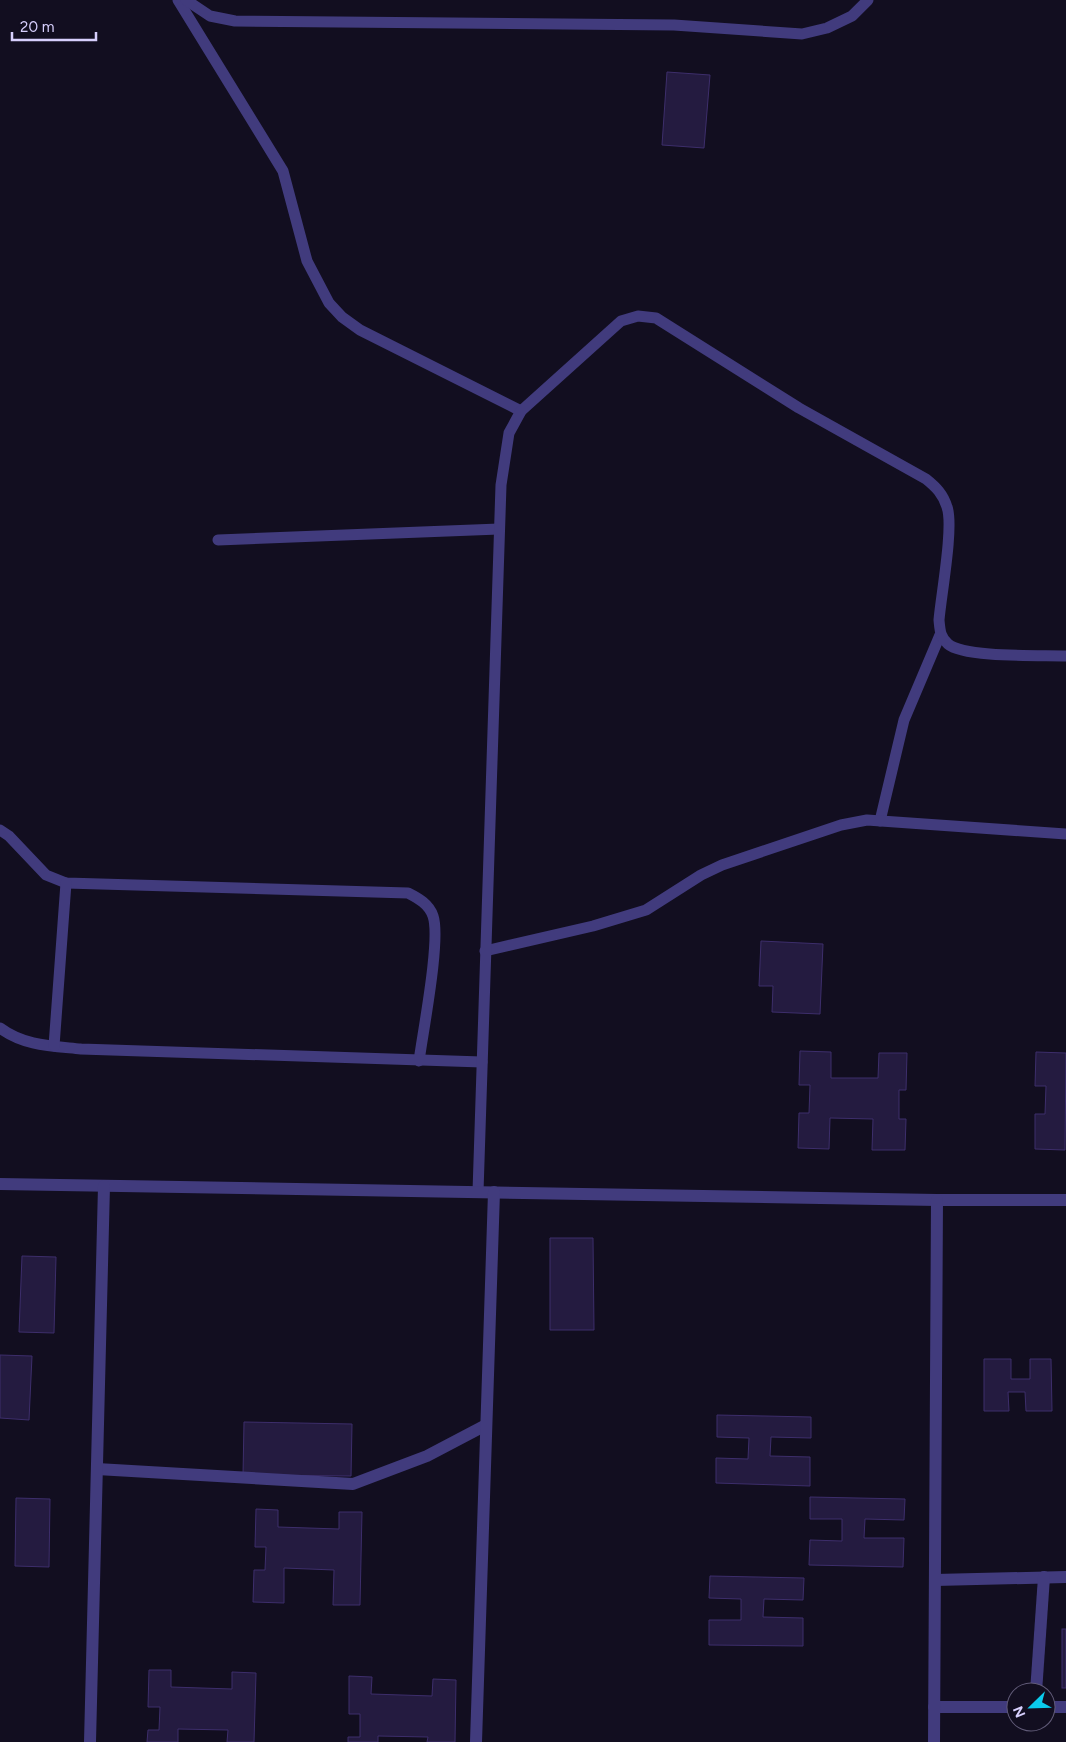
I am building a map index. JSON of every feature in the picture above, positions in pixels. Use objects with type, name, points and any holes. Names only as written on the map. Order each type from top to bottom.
[{"type":"street","points":[[0,1184],[937,1200],[1066,1200]]},
{"type":"street","points":[[90,1742],[104,1186]]},
{"type":"street","points":[[476,1742],[494,1192]]},
{"type":"street","points":[[934,1742],[937,1200]]},
{"type":"street","points":[[97,1469],[353,1484],[427,1456],[486,1425]]},
{"type":"street","points":[[1037,1682],[1044,1577]]},
{"type":"street","points":[[935,1580],[1066,1577]]},
{"type":"street","points":[[934,1707],[1006,1707]]},
{"type":"lane","points":[[178,0],[283,171],[307,261],[329,303],[342,317],[360,330],[521,411]]},
{"type":"lane","points":[[186,0],[210,16],[235,20],[674,26],[802,34],[827,28],[852,16],[868,0]]},
{"type":"lane","points":[[478,1192],[499,529],[501,485],[508,433],[521,411],[622,321],[638,316],[656,318],[799,408],[926,479],[939,490],[948,508],[949,528],[939,620],[940,635],[904,720],[880,821]]},
{"type":"lane","points":[[218,540],[499,529]]},
{"type":"lane","points":[[940,635],[949,645],[966,652],[1066,656]]},
{"type":"lane","points":[[485,951],[593,926],[646,910],[701,875],[722,865],[842,825],[867,820],[1066,834]]},
{"type":"lane","points":[[0,830],[9,836],[46,876],[66,883],[408,893],[423,902],[433,915],[435,938],[420,1060]]},
{"type":"lane","points":[[54,1046],[66,883]]},
{"type":"lane","points":[[0,1028],[14,1039],[81,1049],[482,1062]]},
{"type":"building","points":[[667,72],[710,75],[704,148],[662,145]]},
{"type":"building","points":[[761,941],[823,944],[820,1014],[772,1012],[773,986],[759,986]]},
{"type":"building","points":[[800,1051],[831,1052],[831,1078],[878,1078],[879,1053],[907,1053],[906,1090],[899,1090],[899,1119],[906,1119],[905,1150],[872,1150],[873,1119],[830,1118],[829,1149],[798,1148],[799,1113],[809,1113],[810,1085],[799,1085]]},
{"type":"building","points":[[1036,1052],[1066,1053],[1065,1150],[1035,1149],[1035,1114],[1045,1114],[1046,1086],[1035,1086]]},
{"type":"building","points":[[550,1238],[593,1238],[594,1330],[550,1330]]},
{"type":"building","points":[[22,1256],[56,1257],[54,1333],[19,1332]]},
{"type":"building","points":[[0,1355],[32,1356],[29,1420],[0,1418]]},
{"type":"building","points":[[984,1359],[1011,1359],[1011,1379],[1030,1379],[1030,1359],[1051,1359],[1052,1411],[1026,1411],[1025,1392],[1008,1392],[1009,1411],[984,1411]]},
{"type":"building","points":[[717,1415],[811,1417],[811,1438],[771,1437],[770,1456],[810,1457],[810,1486],[716,1483],[716,1458],[748,1459],[749,1438],[717,1437]]},
{"type":"building","points":[[244,1422],[352,1424],[351,1476],[243,1475]]},
{"type":"building","points":[[810,1497],[905,1499],[904,1520],[865,1519],[864,1538],[904,1538],[903,1567],[809,1565],[810,1540],[842,1541],[842,1519],[810,1519]]},
{"type":"building","points":[[16,1498],[50,1499],[49,1567],[15,1566]]},
{"type":"building","points":[[256,1509],[278,1510],[278,1527],[339,1529],[339,1512],[362,1512],[360,1605],[333,1605],[334,1570],[284,1568],[284,1603],[253,1602],[254,1570],[265,1570],[266,1547],[255,1547]]},
{"type":"building","points":[[710,1576],[804,1578],[803,1600],[764,1599],[763,1617],[803,1618],[803,1646],[709,1645],[709,1620],[741,1620],[741,1599],[709,1598]]},
{"type":"building","points":[[1062,1629],[1066,1629],[1066,1688],[1062,1688]]},
{"type":"building","points":[[149,1670],[171,1670],[171,1687],[232,1689],[232,1672],[256,1673],[254,1742],[227,1742],[228,1730],[178,1729],[178,1742],[147,1742],[148,1730],[159,1730],[160,1707],[148,1707]]},
{"type":"building","points":[[349,1676],[372,1677],[371,1694],[432,1696],[433,1679],[456,1680],[455,1742],[427,1742],[428,1737],[378,1736],[378,1742],[348,1742],[348,1737],[360,1737],[360,1714],[349,1714]]}]
